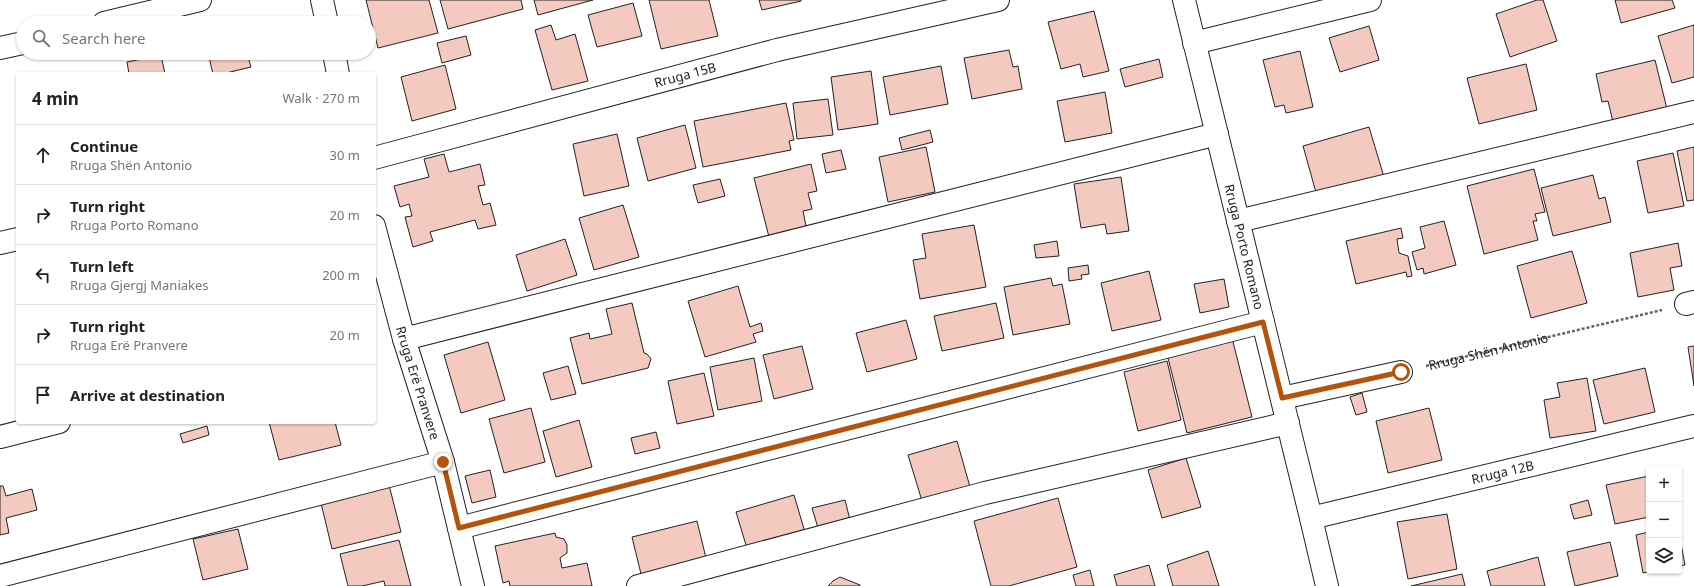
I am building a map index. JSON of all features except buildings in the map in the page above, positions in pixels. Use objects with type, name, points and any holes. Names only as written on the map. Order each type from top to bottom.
[{"type":"street","points":[[133,16],[200,0]]},
{"type":"street","points":[[322,0],[325,16]]},
{"type":"street","name":"Rruga 15B","points":[[376,157],[777,50],[998,0]]},
{"type":"street","name":"Rruga Porto Romano","points":[[1184,0],[1327,586]]},
{"type":"street","points":[[1194,43],[1370,0]]},
{"type":"street","points":[[0,48],[16,45]]},
{"type":"street","points":[[335,60],[338,72]]},
{"type":"street","points":[[1238,221],[1694,112]]},
{"type":"street","points":[[404,339],[1217,134]]},
{"type":"street","name":"Rruga Erë Pranvere","points":[[376,234],[404,339],[443,462],[473,586]]},
{"type":"street","points":[[0,243],[16,239]]},
{"type":"street","points":[[459,528],[1263,322]]},
{"type":"street","points":[[1282,398],[1401,372]]},
{"type":"street","points":[[638,586],[986,493],[1288,423]]},
{"type":"street","points":[[0,437],[51,424]]},
{"type":"street","name":"Rruga 12B","points":[[1311,518],[1694,426]]},
{"type":"street","points":[[0,576],[443,462]]},
{"type":"path","name":"Rruga Shën Antonio","points":[[1401,372],[1690,303]]},
{"type":"route","points":[[443,462],[459,528],[1263,322],[1282,398],[1401,372]]}]
